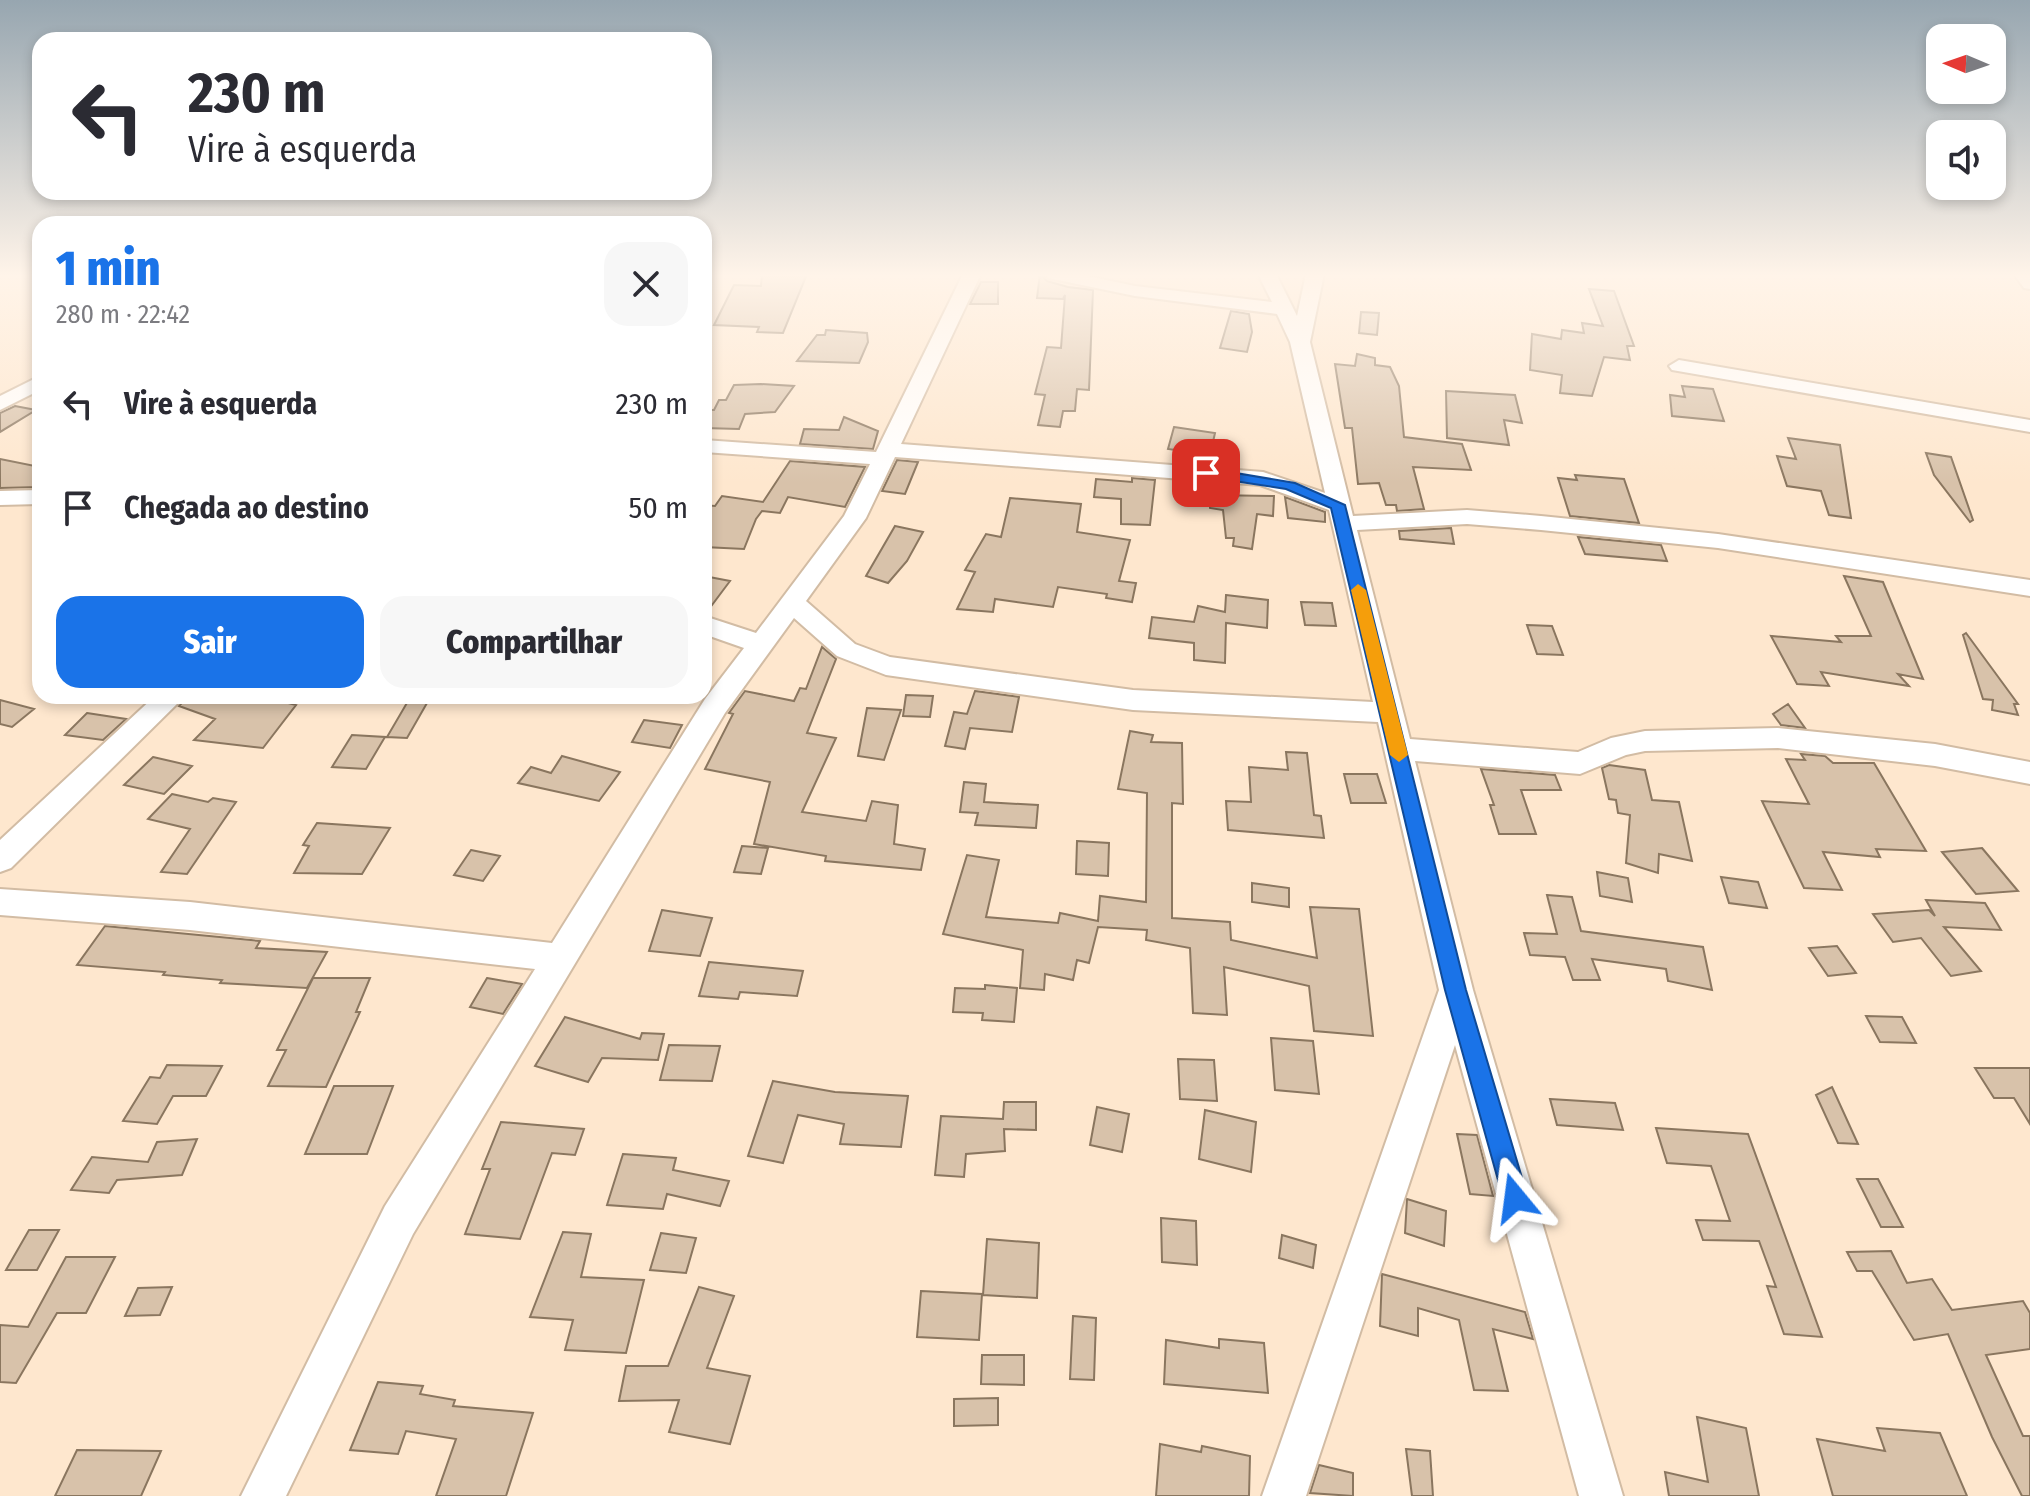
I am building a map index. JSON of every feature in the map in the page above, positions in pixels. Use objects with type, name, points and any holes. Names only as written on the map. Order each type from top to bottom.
[{"type":"street","points":[[263,1496],[399,1220],[715,706],[855,518],[939,344]]},
{"type":"street","points":[[1300,344],[1456,990],[1601,1496]]},
{"type":"street","points":[[1679,366],[2030,426]]},
{"type":"street","points":[[0,404],[32,386]]},
{"type":"street","points":[[712,446],[888,454],[1263,479],[1340,514],[1467,517],[1718,541],[2030,588]]},
{"type":"street","points":[[0,498],[32,497]]},
{"type":"street","points":[[792,602],[846,650],[886,666],[1133,700],[1389,713]]},
{"type":"street","points":[[712,628],[761,644]]},
{"type":"street","points":[[0,859],[164,704]]},
{"type":"street","points":[[1397,749],[1580,763],[1621,745],[1645,741],[1778,738],[1935,755],[2030,773]]},
{"type":"street","points":[[0,902],[190,916],[560,958]]},
{"type":"street","points":[[1284,1496],[1456,990]]},
{"type":"building","points":[[810,344],[867,344],[859,363],[797,361]]},
{"type":"building","points":[[1061,344],[1091,344],[1089,390],[1077,389],[1075,411],[1063,411],[1060,427],[1038,425],[1045,395],[1035,394],[1047,347],[1061,348]]},
{"type":"building","points":[[1221,344],[1249,344],[1247,352],[1220,348]]},
{"type":"building","points":[[1531,344],[1634,346],[1627,346],[1630,360],[1604,357],[1592,396],[1560,393],[1562,375],[1530,370]]},
{"type":"building","points":[[1357,354],[1375,358],[1375,365],[1390,367],[1399,386],[1404,437],[1462,444],[1471,470],[1413,467],[1424,509],[1397,511],[1396,505],[1386,505],[1379,483],[1358,484],[1352,428],[1345,428],[1335,364],[1355,366]]},
{"type":"building","points":[[734,385],[794,386],[775,412],[745,414],[739,429],[712,428],[712,410],[719,400],[726,400]]},
{"type":"building","points":[[1682,386],[1713,389],[1724,421],[1672,416],[1670,395],[1685,397]]},
{"type":"building","points":[[1446,391],[1515,395],[1522,423],[1504,420],[1509,445],[1447,438]]},
{"type":"building","points":[[15,406],[32,409],[32,412],[0,432],[0,413]]},
{"type":"building","points":[[844,417],[878,431],[873,449],[800,444],[804,429],[839,430]]},
{"type":"building","points":[[1174,427],[1215,433],[1210,455],[1168,449]]},
{"type":"building","points":[[1788,438],[1840,445],[1851,518],[1829,515],[1821,491],[1787,486],[1777,456],[1796,459]]},
{"type":"building","points":[[1926,453],[1951,457],[1973,520],[1970,522],[1934,475]]},
{"type":"building","points":[[0,459],[32,465],[32,487],[0,488]]},
{"type":"building","points":[[897,460],[918,462],[905,494],[882,491]]},
{"type":"building","points":[[790,461],[865,467],[845,507],[788,497],[780,513],[762,511],[744,549],[712,547],[712,506],[722,496],[763,502]]},
{"type":"building","points":[[1575,475],[1624,479],[1639,523],[1570,516],[1558,478],[1577,480]]},
{"type":"building","points":[[1132,478],[1155,480],[1150,525],[1121,524],[1121,499],[1094,497],[1096,479],[1132,482]]},
{"type":"building","points":[[1210,495],[1274,496],[1273,516],[1257,514],[1252,549],[1233,546],[1234,538],[1226,538],[1223,510],[1210,508]]},
{"type":"building","points":[[1285,497],[1325,512],[1325,522],[1288,518]]},
{"type":"building","points":[[1010,498],[1081,504],[1077,532],[1130,540],[1119,581],[1136,583],[1132,602],[1106,598],[1107,594],[1058,587],[1053,607],[995,599],[993,612],[957,609],[975,572],[965,570],[986,534],[1001,537]]},
{"type":"building","points":[[895,526],[923,532],[907,561],[888,583],[866,576]]},
{"type":"building","points":[[1451,528],[1454,544],[1400,539],[1399,531]]},
{"type":"building","points":[[1578,537],[1661,545],[1667,561],[1585,554]]},
{"type":"building","points":[[1844,576],[1883,582],[1923,679],[1898,674],[1909,686],[1821,672],[1829,686],[1797,684],[1771,636],[1841,642],[1836,636],[1871,636]]},
{"type":"building","points":[[712,578],[730,581],[712,605]]},
{"type":"building","points":[[1226,595],[1268,600],[1267,628],[1226,623],[1225,663],[1194,660],[1194,643],[1149,638],[1152,617],[1194,622],[1198,606],[1225,612]]},
{"type":"building","points":[[1301,602],[1332,603],[1336,626],[1305,625]]},
{"type":"building","points":[[1527,625],[1552,626],[1563,655],[1537,654]]},
{"type":"building","points":[[1966,633],[2018,704],[2014,704],[2018,715],[1992,710],[1993,700],[1983,699],[1963,635]]},
{"type":"building","points":[[822,647],[836,659],[807,733],[836,738],[802,812],[866,821],[872,801],[898,805],[894,844],[925,849],[921,870],[825,861],[826,856],[754,844],[770,782],[705,769],[733,714],[729,713],[745,691],[794,701],[800,688],[806,689]]},
{"type":"building","points":[[975,691],[1019,697],[1012,732],[970,728],[965,749],[945,746],[954,712],[967,714]]},
{"type":"building","points":[[906,695],[933,696],[930,717],[903,716]]},
{"type":"building","points":[[0,700],[34,709],[12,727],[0,724]]},
{"type":"building","points":[[406,704],[426,704],[407,738],[387,737]]},
{"type":"building","points":[[1788,704],[1805,728],[1781,725],[1773,714]]},
{"type":"building","points":[[296,705],[263,748],[194,740],[215,719],[179,706]]},
{"type":"building","points":[[867,708],[901,710],[884,760],[858,756]]},
{"type":"building","points":[[87,713],[126,719],[103,740],[65,735]]},
{"type":"building","points":[[644,720],[682,725],[670,748],[632,742]]},
{"type":"building","points":[[1130,731],[1153,735],[1151,742],[1182,743],[1183,804],[1172,803],[1172,918],[1230,922],[1231,940],[1317,958],[1310,907],[1359,909],[1373,1036],[1314,1031],[1309,986],[1224,967],[1227,1015],[1193,1013],[1190,948],[1146,940],[1147,930],[1098,927],[1089,963],[1077,960],[1073,980],[1045,974],[1044,990],[1020,988],[1023,950],[943,934],[967,855],[999,860],[986,917],[1058,923],[1060,913],[1098,921],[1100,896],[1146,902],[1147,793],[1118,789]]},
{"type":"building","points":[[352,735],[385,737],[366,769],[332,767]]},
{"type":"building","points":[[1286,752],[1307,753],[1314,815],[1321,816],[1324,838],[1228,830],[1226,801],[1251,802],[1249,767],[1288,770]]},
{"type":"building","points":[[1801,754],[1825,756],[1833,763],[1874,763],[1926,851],[1876,849],[1880,857],[1823,852],[1842,890],[1804,888],[1762,801],[1809,804],[1786,759],[1805,760]]},
{"type":"building","points":[[562,756],[620,772],[599,801],[518,783],[531,767],[551,773]]},
{"type":"building","points":[[153,757],[192,766],[164,794],[124,785]]},
{"type":"building","points":[[1609,765],[1645,770],[1652,800],[1679,802],[1692,861],[1659,854],[1658,873],[1626,863],[1630,815],[1618,813],[1616,800],[1609,799],[1602,768]]},
{"type":"building","points":[[1481,769],[1555,775],[1561,790],[1521,790],[1536,834],[1499,834],[1490,805],[1494,805]]},
{"type":"building","points":[[1344,774],[1377,774],[1386,803],[1351,803]]},
{"type":"building","points":[[964,782],[986,784],[984,802],[1038,805],[1036,828],[975,825],[978,813],[960,812]]},
{"type":"building","points":[[172,794],[208,802],[213,798],[236,802],[187,874],[161,872],[190,829],[148,819]]},
{"type":"building","points":[[317,823],[390,828],[362,874],[294,873],[309,846],[303,845]]},
{"type":"building","points":[[1077,841],[1109,843],[1108,876],[1076,874]]},
{"type":"building","points":[[742,846],[768,848],[761,874],[734,872]]},
{"type":"building","points":[[1982,848],[2018,891],[1976,894],[1942,852]]},
{"type":"building","points":[[471,850],[500,856],[483,881],[454,875]]},
{"type":"building","points":[[1597,872],[1628,878],[1632,902],[1600,896]]},
{"type":"building","points":[[1721,877],[1758,882],[1767,908],[1729,903]]},
{"type":"building","points":[[1252,883],[1289,888],[1289,907],[1252,902]]},
{"type":"building","points":[[1547,895],[1572,897],[1581,931],[1703,947],[1712,990],[1668,981],[1666,969],[1592,959],[1600,980],[1573,980],[1565,957],[1530,955],[1524,933],[1557,934]]},
{"type":"building","points":[[1926,900],[1985,903],[2001,930],[1944,927],[1981,971],[1951,976],[1921,938],[1893,942],[1873,914],[1929,910],[1935,916]]},
{"type":"building","points":[[662,910],[712,918],[700,956],[649,951]]},
{"type":"building","points":[[105,926],[260,941],[256,948],[327,952],[307,988],[220,983],[222,980],[163,975],[165,972],[77,965]]},
{"type":"building","points":[[1837,946],[1856,973],[1828,976],[1809,948]]},
{"type":"building","points":[[709,962],[803,971],[797,996],[740,992],[738,999],[699,996]]},
{"type":"building","points":[[313,978],[370,978],[356,1012],[360,1012],[326,1087],[268,1086],[286,1050],[277,1050]]},
{"type":"building","points":[[487,978],[522,984],[503,1014],[470,1007]]},
{"type":"building","points":[[985,985],[1017,988],[1014,1022],[982,1020],[983,1013],[953,1012],[955,988],[985,989]]},
{"type":"building","points":[[1866,1016],[1902,1017],[1916,1043],[1880,1042]]},
{"type":"building","points":[[565,1017],[640,1039],[642,1033],[664,1034],[658,1060],[602,1058],[588,1082],[535,1066]]},
{"type":"building","points":[[1271,1038],[1313,1041],[1319,1094],[1275,1090]]},
{"type":"building","points":[[669,1045],[720,1046],[712,1081],[660,1080]]},
{"type":"building","points":[[1178,1059],[1214,1060],[1217,1101],[1180,1099]]},
{"type":"building","points":[[167,1065],[222,1066],[206,1096],[173,1096],[157,1124],[123,1121],[150,1077],[160,1078]]},
{"type":"building","points":[[1975,1068],[2030,1068],[2030,1124],[2014,1098],[1994,1098]]},
{"type":"building","points":[[773,1081],[835,1092],[908,1096],[901,1147],[840,1144],[844,1124],[798,1115],[783,1163],[748,1156]]},
{"type":"building","points":[[334,1086],[393,1086],[367,1154],[305,1154]]},
{"type":"building","points":[[1832,1087],[1858,1144],[1838,1143],[1816,1095]]},
{"type":"building","points":[[1550,1099],[1615,1103],[1623,1130],[1557,1125]]},
{"type":"building","points":[[1004,1102],[1036,1102],[1036,1130],[1004,1129],[1005,1151],[966,1154],[964,1177],[935,1175],[941,1116],[1003,1119]]},
{"type":"building","points":[[1097,1107],[1129,1114],[1122,1152],[1090,1145]]},
{"type":"building","points":[[1205,1110],[1256,1122],[1251,1172],[1199,1159]]},
{"type":"building","points":[[501,1122],[584,1129],[575,1155],[552,1153],[520,1239],[465,1234],[490,1169],[482,1169]]},
{"type":"building","points":[[1656,1128],[1748,1134],[1822,1337],[1784,1334],[1767,1286],[1776,1287],[1759,1241],[1703,1240],[1696,1220],[1730,1221],[1711,1166],[1667,1163]]},
{"type":"building","points":[[1457,1134],[1477,1135],[1493,1196],[1470,1194]]},
{"type":"building","points":[[197,1139],[182,1175],[117,1180],[109,1193],[71,1190],[92,1157],[148,1162],[157,1142]]},
{"type":"building","points":[[623,1154],[676,1158],[673,1170],[729,1181],[720,1206],[667,1194],[663,1209],[607,1205]]},
{"type":"building","points":[[1857,1179],[1878,1179],[1903,1227],[1881,1227]]},
{"type":"building","points":[[1407,1199],[1446,1211],[1444,1246],[1405,1233]]},
{"type":"building","points":[[1161,1218],[1196,1221],[1197,1265],[1162,1262]]},
{"type":"building","points":[[29,1230],[59,1230],[37,1270],[6,1270]]},
{"type":"building","points":[[563,1232],[591,1234],[581,1277],[644,1280],[626,1353],[565,1350],[573,1320],[530,1317]]},
{"type":"building","points":[[661,1233],[696,1238],[686,1273],[650,1270]]},
{"type":"building","points":[[1282,1235],[1316,1245],[1313,1268],[1279,1258]]},
{"type":"building","points":[[987,1239],[1039,1243],[1037,1298],[983,1295]]},
{"type":"building","points":[[1891,1251],[1907,1283],[1932,1279],[1952,1310],[2023,1301],[2030,1313],[2030,1349],[1986,1355],[2023,1436],[2030,1436],[2030,1496],[2022,1496],[1992,1437],[1948,1334],[1914,1340],[1872,1271],[1857,1271],[1847,1252]]},
{"type":"building","points":[[66,1257],[115,1257],[86,1313],[57,1313],[16,1383],[0,1382],[0,1325],[28,1327]]},
{"type":"building","points":[[1382,1274],[1525,1312],[1533,1339],[1493,1329],[1508,1391],[1474,1390],[1459,1320],[1418,1308],[1418,1336],[1380,1326]]},
{"type":"building","points":[[172,1287],[160,1315],[125,1316],[138,1288]]},
{"type":"building","points":[[699,1287],[734,1296],[707,1368],[750,1376],[730,1444],[669,1432],[679,1400],[619,1401],[626,1366],[668,1366]]},
{"type":"building","points":[[921,1291],[982,1294],[979,1340],[917,1337]]},
{"type":"building","points":[[1073,1316],[1096,1318],[1094,1380],[1070,1379]]},
{"type":"building","points":[[1219,1339],[1264,1343],[1268,1393],[1164,1384],[1166,1340],[1219,1348]]},
{"type":"building","points":[[982,1355],[1024,1355],[1024,1385],[981,1384]]},
{"type":"building","points":[[378,1382],[423,1386],[420,1394],[455,1400],[453,1406],[533,1413],[506,1496],[436,1496],[456,1439],[406,1431],[398,1454],[350,1450]]},
{"type":"building","points":[[998,1398],[998,1425],[954,1426],[954,1399]]},
{"type":"building","points":[[1697,1417],[1746,1428],[1759,1496],[1669,1496],[1665,1472],[1708,1482]]},
{"type":"building","points":[[1877,1428],[1940,1433],[1967,1496],[1833,1496],[1817,1439],[1885,1451]]},
{"type":"building","points":[[1160,1444],[1201,1452],[1202,1446],[1250,1456],[1249,1496],[1156,1496]]},
{"type":"building","points":[[1406,1449],[1430,1451],[1433,1496],[1412,1496]]},
{"type":"building","points":[[77,1450],[161,1451],[141,1496],[55,1496]]},
{"type":"building","points":[[1319,1465],[1353,1473],[1353,1496],[1310,1493]]},
{"type":"slow traffic","points":[[1358,590],[1399,755]]},
{"type":"route","points":[[1206,473],[1263,479],[1338,505],[1456,990],[1515,1198]]}]
